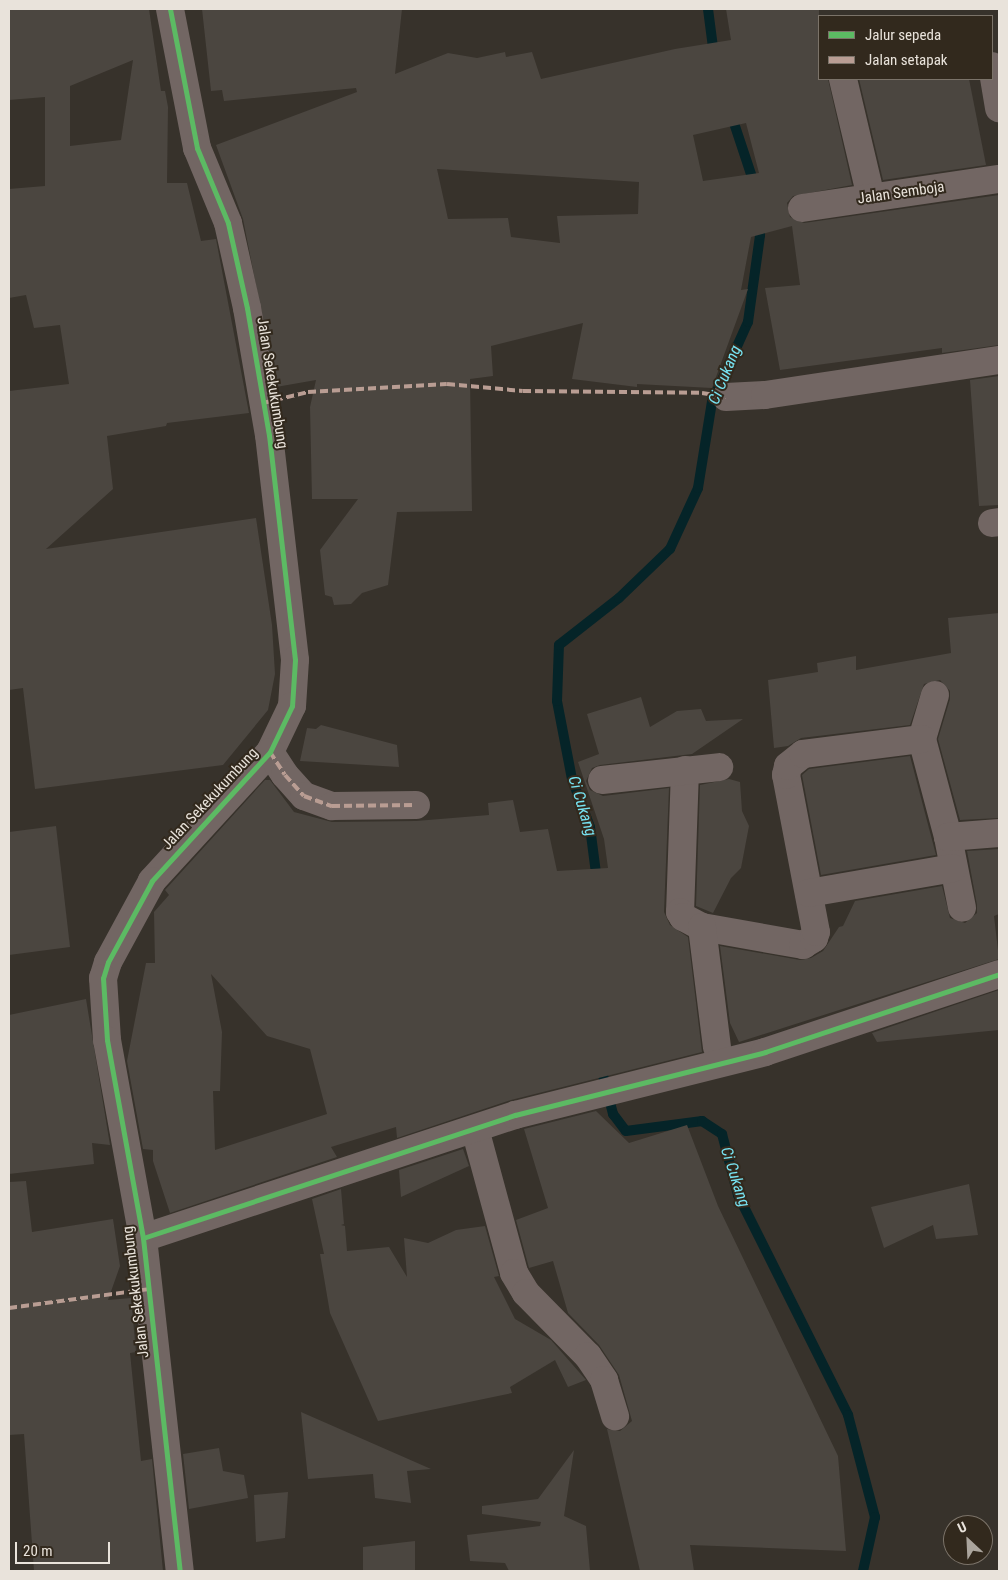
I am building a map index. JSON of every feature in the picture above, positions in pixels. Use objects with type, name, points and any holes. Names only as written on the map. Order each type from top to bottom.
[{"type":"street","name":"Jalan Sekekukumbung","points":[[170,9],[197,148],[228,223],[237,260],[269,436],[295,660],[292,706],[270,752],[152,881],[108,962],[103,978],[107,1040],[143,1238],[180,1571]]},
{"type":"street","points":[[993,72],[999,108]]},
{"type":"street","points":[[843,80],[871,197]]},
{"type":"street","name":"Jalan Semboja","points":[[802,208],[999,179]]},
{"type":"street","points":[[726,396],[764,395],[999,360]]},
{"type":"street","points":[[935,695],[922,739],[948,836],[962,908]]},
{"type":"street","points":[[685,770],[680,912],[688,922],[702,927],[803,946],[814,938],[816,932],[786,775],[788,766],[803,754],[922,739]]},
{"type":"street","points":[[270,752],[304,796],[332,806],[416,805]]},
{"type":"street","points":[[602,780],[719,767]]},
{"type":"street","points":[[948,836],[999,833]]},
{"type":"street","points":[[809,893],[953,868]]},
{"type":"street","points":[[702,927],[716,1047]]},
{"type":"street","points":[[143,1238],[515,1115],[765,1052],[999,974]]},
{"type":"street","points":[[475,1129],[514,1273],[526,1293],[588,1356],[604,1380],[615,1416]]},
{"type":"building","points":[[9,9],[149,9],[161,91],[165,91],[168,107],[167,183],[187,183],[201,241],[216,239],[249,413],[167,423],[166,426],[107,436],[113,489],[46,549],[256,518],[272,625],[275,674],[268,710],[223,765],[35,789],[23,688],[9,690],[9,391],[69,384],[60,325],[34,328],[26,295],[9,298],[9,189],[45,186],[45,97],[9,100]],"holes":[[[133,60],[121,140],[70,146],[70,86]]]},
{"type":"building","points":[[202,9],[402,9],[395,74],[448,53],[477,58],[505,52],[506,57],[532,52],[541,79],[675,49],[731,40],[726,9],[819,9],[818,80],[828,80],[852,185],[793,196],[787,203],[790,217],[804,223],[999,195],[999,345],[942,353],[942,348],[780,370],[765,288],[800,285],[792,226],[751,237],[741,290],[748,289],[712,388],[637,384],[637,387],[572,379],[583,323],[491,346],[493,376],[470,379],[472,511],[397,512],[388,585],[362,593],[351,604],[334,605],[332,597],[325,595],[320,550],[358,499],[312,499],[310,407],[316,380],[276,387],[243,219],[216,145],[357,92],[356,88],[224,101],[222,90],[211,91]],"holes":[[[746,123],[759,173],[703,181],[693,135]],[[437,169],[639,182],[638,214],[557,216],[560,243],[511,237],[508,218],[448,219]]]},
{"type":"building","points":[[859,80],[969,80],[986,165],[883,180]]},
{"type":"building","points":[[999,376],[999,505],[979,506],[970,380]]},
{"type":"building","points":[[999,613],[999,818],[960,820],[938,739],[950,699],[950,691],[940,680],[924,684],[910,725],[801,738],[788,746],[774,748],[768,680],[818,672],[817,663],[856,656],[856,670],[951,653],[948,618]]},
{"type":"building","points":[[641,697],[650,727],[677,711],[701,709],[706,721],[743,719],[692,754],[600,765],[592,768],[586,781],[590,790],[603,796],[669,788],[664,912],[670,925],[688,937],[702,1052],[511,1100],[397,1138],[396,1127],[331,1147],[337,1157],[170,1213],[153,1161],[153,1150],[143,1149],[127,1061],[146,963],[155,963],[154,912],[169,895],[165,890],[265,780],[270,780],[294,812],[332,822],[416,821],[489,815],[488,803],[513,800],[520,832],[548,829],[557,871],[608,868],[604,839],[578,762],[599,754],[587,714]],"holes":[[[211,974],[267,1036],[310,1049],[327,1114],[215,1150],[213,1091],[220,1091],[222,1032]]]},
{"type":"building","points":[[321,725],[397,745],[399,767],[300,761],[307,728],[316,729]]},
{"type":"building","points":[[910,756],[936,855],[821,875],[802,775],[809,769]]},
{"type":"building","points":[[729,779],[740,782],[742,811],[749,826],[741,868],[731,878],[713,913],[696,906],[700,785]]},
{"type":"building","points":[[56,826],[70,947],[9,955],[9,832]]},
{"type":"building","points":[[999,849],[999,914],[994,916],[999,959],[739,1042],[730,1023],[720,946],[800,960],[811,958],[823,951],[839,927],[843,926],[855,901],[942,886],[950,918],[965,923],[977,913],[967,851]]},
{"type":"building","points":[[999,990],[999,1030],[877,1042],[872,1033]]},
{"type":"building","points":[[86,999],[110,1145],[92,1143],[94,1164],[9,1174],[9,1015]]},
{"type":"building","points":[[596,1111],[629,1143],[687,1125],[718,1206],[838,1456],[846,1551],[690,1545],[694,1571],[640,1571],[607,1429],[620,1431],[632,1421],[619,1375],[599,1345],[568,1313],[553,1261],[529,1268],[516,1220],[548,1208],[524,1129]]},
{"type":"building","points":[[463,1149],[469,1166],[401,1197],[399,1170]]},
{"type":"building","points":[[26,1181],[32,1232],[113,1219],[120,1266],[108,1300],[131,1298],[136,1352],[130,1353],[141,1461],[152,1459],[163,1571],[34,1571],[24,1434],[9,1435],[9,1182]]},
{"type":"building","points":[[969,1184],[978,1235],[936,1239],[933,1225],[884,1248],[871,1207]]},
{"type":"building","points":[[341,1189],[344,1224],[341,1225],[345,1226],[347,1251],[389,1247],[407,1277],[404,1238],[428,1243],[456,1230],[485,1226],[499,1276],[494,1277],[515,1319],[551,1340],[586,1380],[568,1387],[555,1360],[510,1387],[512,1393],[378,1421],[330,1313],[320,1254],[324,1254],[312,1199]]},
{"type":"building","points":[[301,1412],[431,1469],[407,1471],[411,1503],[375,1498],[373,1474],[308,1479]]},
{"type":"building","points":[[219,1448],[223,1471],[244,1475],[248,1498],[189,1509],[183,1454]]},
{"type":"building","points":[[574,1450],[564,1516],[586,1526],[590,1571],[509,1571],[505,1563],[470,1561],[467,1535],[540,1526],[541,1522],[482,1514],[482,1506],[538,1499]]},
{"type":"building","points":[[288,1492],[285,1538],[256,1542],[254,1495]]},
{"type":"building","points":[[415,1541],[415,1571],[363,1571],[363,1547]]},
{"type":"waterway","name":"Ci Cukang","points":[[708,9],[714,55]]},
{"type":"waterway","name":"Ci Cukang","points":[[731,114],[755,186]]},
{"type":"waterway","name":"Ci Cukang","points":[[597,881],[590,827],[572,779],[557,701],[559,645],[619,598],[670,549],[698,488],[712,402],[748,322],[760,235],[759,222]]},
{"type":"waterway","name":"Ci Cukang","points":[[600,1064],[613,1114],[626,1131],[702,1121],[722,1134],[738,1195],[848,1415],[875,1517],[863,1571]]},
{"type":"marked path","points":[[263,403],[308,392],[447,384],[523,391],[702,393],[726,397]]},
{"type":"marked path","points":[[270,752],[285,775],[304,796],[332,806],[416,805]]},
{"type":"marked path","points":[[9,1308],[149,1289]]},
{"type":"cycle path","points":[[170,9],[197,148],[228,223],[247,308],[269,435],[295,660],[292,706],[270,752],[152,881],[108,962],[103,978],[107,1040],[143,1238],[180,1571]]},
{"type":"cycle path","points":[[143,1238],[515,1115],[765,1052],[999,974]]}]
